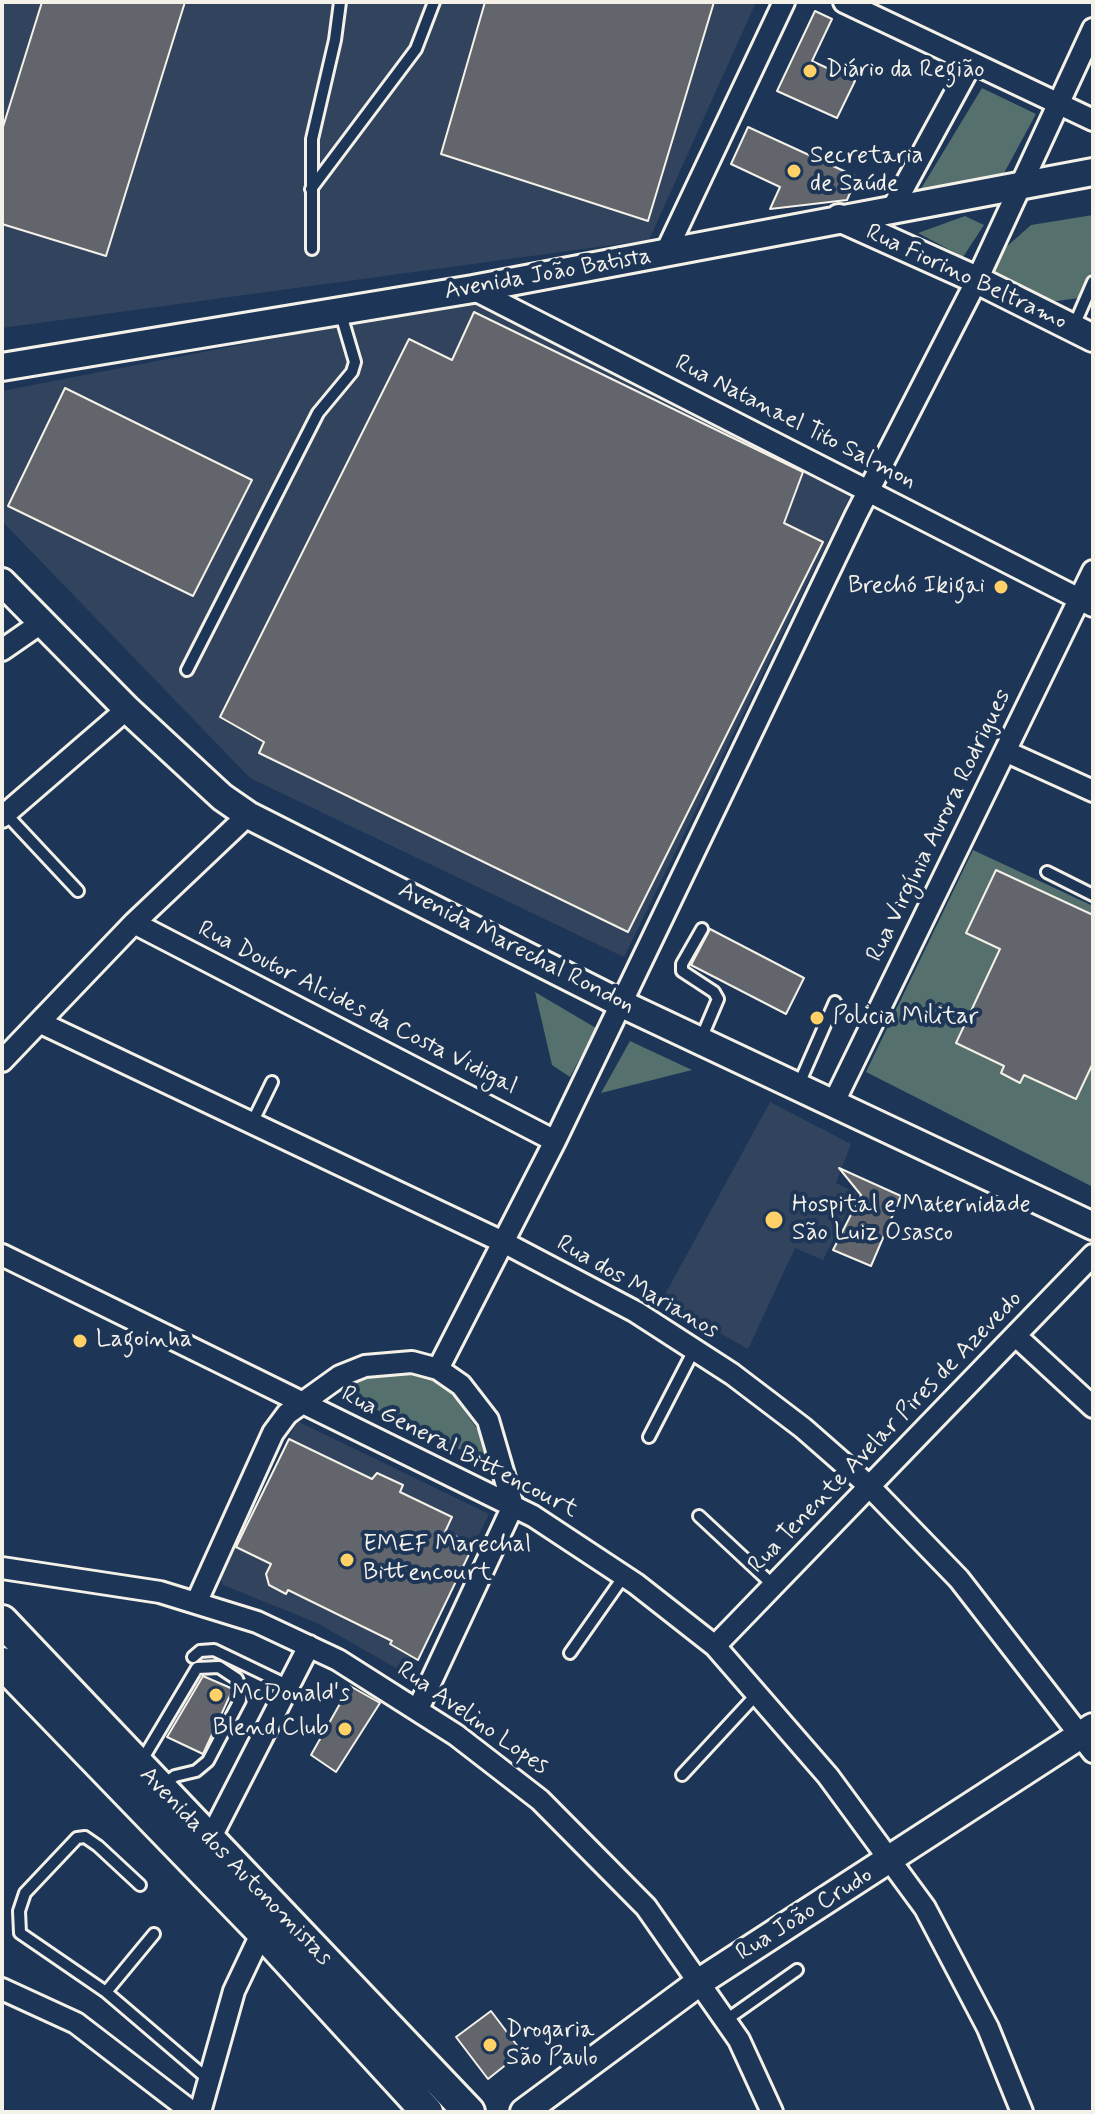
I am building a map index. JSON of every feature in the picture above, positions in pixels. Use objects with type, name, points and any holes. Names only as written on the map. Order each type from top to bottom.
[{"type":"main road","name":"Avenida João Batista","points":[[2,367],[473,289],[1093,172]]},
{"type":"main road","name":"Rua Fiorino Beltramo","points":[[839,218],[977,280],[1083,333]]},
{"type":"main road","name":"Avenida Marechal Rondon","points":[[2,582],[127,709],[191,769],[248,815],[622,1004],[1093,1226]]},
{"type":"main road","name":"Avenida dos Autonomistas","points":[[2,1621],[469,2112]]},
{"type":"main road","name":"Avenida dos Autonomistas","points":[[2,1663],[262,1932],[427,2112]]},
{"type":"main road","name":"Rua João Crudo","points":[[524,2112],[701,1981],[1090,1738]]},
{"type":"street","points":[[665,254],[784,2]]},
{"type":"street","points":[[844,2],[1093,120]]},
{"type":"street","points":[[438,1369],[505,1243],[870,489],[977,280],[1093,29]]},
{"type":"street","points":[[892,209],[971,64]]},
{"type":"street","name":"Rua Natanael Tito Salmon","points":[[473,289],[870,489],[1086,603]]},
{"type":"street","name":"Rua Virgínia Aurora Rodrigues","points":[[833,1104],[1007,752],[1086,603],[1093,571]]},
{"type":"street","points":[[2,650],[41,623]]},
{"type":"street","points":[[4,815],[127,709]]},
{"type":"street","points":[[1007,752],[1093,791]]},
{"type":"street","points":[[2,1061],[134,923],[248,815]]},
{"type":"street","name":"Rua Doutor Alcides da Costa Vidigal","points":[[134,923],[555,1141]]},
{"type":"street","name":"Rua dos Marianos","points":[[41,1023],[505,1243],[636,1312],[694,1350],[803,1428],[868,1485],[959,1579],[1090,1738]]},
{"type":"street","name":"Rua General Bittencourt","points":[[2,1255],[513,1506],[624,1576],[715,1646],[828,1776],[925,1908],[955,1960],[1022,2112]]},
{"type":"street","name":"Rua Tenente Avelar Pires de Azevedo","points":[[715,1646],[1093,1255]]},
{"type":"street","points":[[1017,1337],[1093,1407]]},
{"type":"street","points":[[197,1601],[273,1433],[301,1402],[340,1376],[365,1366],[412,1362],[438,1369],[461,1385],[488,1420],[513,1506],[418,1709]]},
{"type":"street","name":"Rua Avelino Lopes","points":[[2,1568],[197,1601],[257,1622],[309,1646],[418,1709],[490,1759],[574,1833],[646,1907],[726,2020],[772,2112]]},
{"type":"street","points":[[209,1841],[309,1646]]},
{"type":"street","points":[[200,2112],[234,1991],[262,1932]]},
{"type":"street","points":[[2,1989],[76,2023],[192,2112]]},
{"type":"lane","points":[[312,249],[312,139],[335,40],[340,2]]},
{"type":"lane","points":[[311,189],[416,49],[434,2]]},
{"type":"lane","points":[[1083,333],[1093,282]]},
{"type":"lane","points":[[187,670],[318,413],[352,372],[355,362],[340,311]]},
{"type":"lane","points":[[4,815],[78,891]]},
{"type":"lane","points":[[1047,872],[1093,895]]},
{"type":"lane","points":[[700,1041],[718,999],[714,992],[682,971],[682,964],[702,929]]},
{"type":"lane","points":[[797,1087],[835,1002]]},
{"type":"lane","points":[[251,1125],[272,1082]]},
{"type":"lane","points":[[649,1437],[694,1350]]},
{"type":"lane","points":[[699,1516],[773,1585]]},
{"type":"lane","points":[[570,1653],[624,1576]]},
{"type":"lane","points":[[193,1657],[200,1651],[214,1650],[289,1686]]},
{"type":"lane","points":[[219,1667],[237,1679],[241,1688],[240,1700],[208,1761],[148,1777],[197,1668],[219,1667]]},
{"type":"lane","points":[[682,1775],[758,1693]]},
{"type":"lane","points":[[140,1885],[98,1846],[81,1837],[42,1871],[25,1893],[18,1925],[25,1940],[106,1992],[209,2080]]},
{"type":"lane","points":[[106,1992],[154,1934]]},
{"type":"lane","points":[[726,2020],[797,1970]]},
{"type":"shaded area","points":[[2,2],[756,2],[649,240],[2,328]]},
{"type":"shaded area","points":[[472,300],[850,496],[624,957],[250,778],[2,521],[2,391]]},
{"type":"shaded area","name":"Hospital e Maternidade São Luiz Osasco","points":[[770,1102],[851,1144],[836,1183],[857,1193],[823,1260],[795,1248],[748,1349],[662,1300]]},
{"type":"shaded area","name":"EMEF Marechal Bittencourt","points":[[297,1421],[489,1514],[410,1676],[317,1623],[223,1585],[220,1577]]},
{"type":"green space","points":[[982,88],[1036,114],[1003,175],[919,192]]},
{"type":"green space","points":[[1093,215],[1093,268],[1079,298],[1050,302],[992,272],[1005,248],[1031,225]]},
{"type":"green space","points":[[965,216],[984,225],[963,257],[918,233]]},
{"type":"green space","points":[[973,850],[1093,906],[1093,1187],[866,1072]]},
{"type":"green space","points":[[535,992],[596,1028],[570,1077],[552,1065]]},
{"type":"green space","points":[[630,1041],[692,1070],[601,1093]]},
{"type":"green space","points":[[394,1366],[437,1379],[447,1386],[487,1443],[482,1460],[337,1391],[370,1371]]},
{"type":"building","points":[[42,2],[185,2],[106,256],[2,224],[2,130]]},
{"type":"building","points":[[485,2],[714,2],[648,221],[441,154]]},
{"type":"building","name":"Diário da Região","points":[[815,11],[832,19],[812,61],[855,81],[837,118],[777,91]]},
{"type":"building","name":"Secretaria de Saúde","points":[[748,127],[857,177],[847,200],[770,209],[780,187],[731,164]]},
{"type":"building","points":[[474,312],[803,472],[784,523],[823,542],[628,932],[259,753],[264,742],[220,717],[409,339],[452,360]]},
{"type":"building","points":[[65,388],[252,480],[193,596],[8,506]]},
{"type":"building","points":[[996,870],[1093,915],[1093,1063],[1076,1099],[1024,1075],[1020,1083],[1001,1073],[1004,1066],[956,1043],[1000,949],[966,933]]},
{"type":"building","points":[[710,929],[804,978],[786,1014],[691,965]]},
{"type":"building","points":[[839,1168],[901,1196],[871,1266],[833,1250],[861,1195]]},
{"type":"building","name":"EMEF Marechal Bittencourt","points":[[289,1439],[372,1479],[377,1473],[403,1485],[400,1492],[452,1517],[445,1532],[474,1544],[418,1660],[390,1644],[392,1641],[288,1590],[286,1594],[269,1585],[266,1574],[271,1564],[236,1547]]},
{"type":"building","points":[[203,1676],[233,1689],[203,1754],[167,1737]]},
{"type":"building","name":"Blend Club","points":[[350,1686],[380,1703],[336,1772],[311,1755]]},
{"type":"building","points":[[491,2011],[522,2052],[488,2079],[456,2037]]},
{"type":"place","name":"Diário da Região","points":[[810,71]]},
{"type":"place","name":"Secretaria de Saúde","points":[[794,171]]},
{"type":"place","name":"Brechó Ikigai","points":[[1001,587]]},
{"type":"place","name":"Policia Militar","points":[[817,1018]]},
{"type":"place","name":"Hospital e Maternidade São Luiz Osasco","points":[[774,1220]]},
{"type":"place","name":"Lagoinha","points":[[80,1341]]},
{"type":"place","name":"EMEF Marechal Bittencourt","points":[[347,1560]]},
{"type":"place","name":"McDonald's","points":[[216,1695]]},
{"type":"place","name":"Blend Club","points":[[345,1729]]},
{"type":"place","name":"Drogaria São Paulo","points":[[490,2045]]}]
